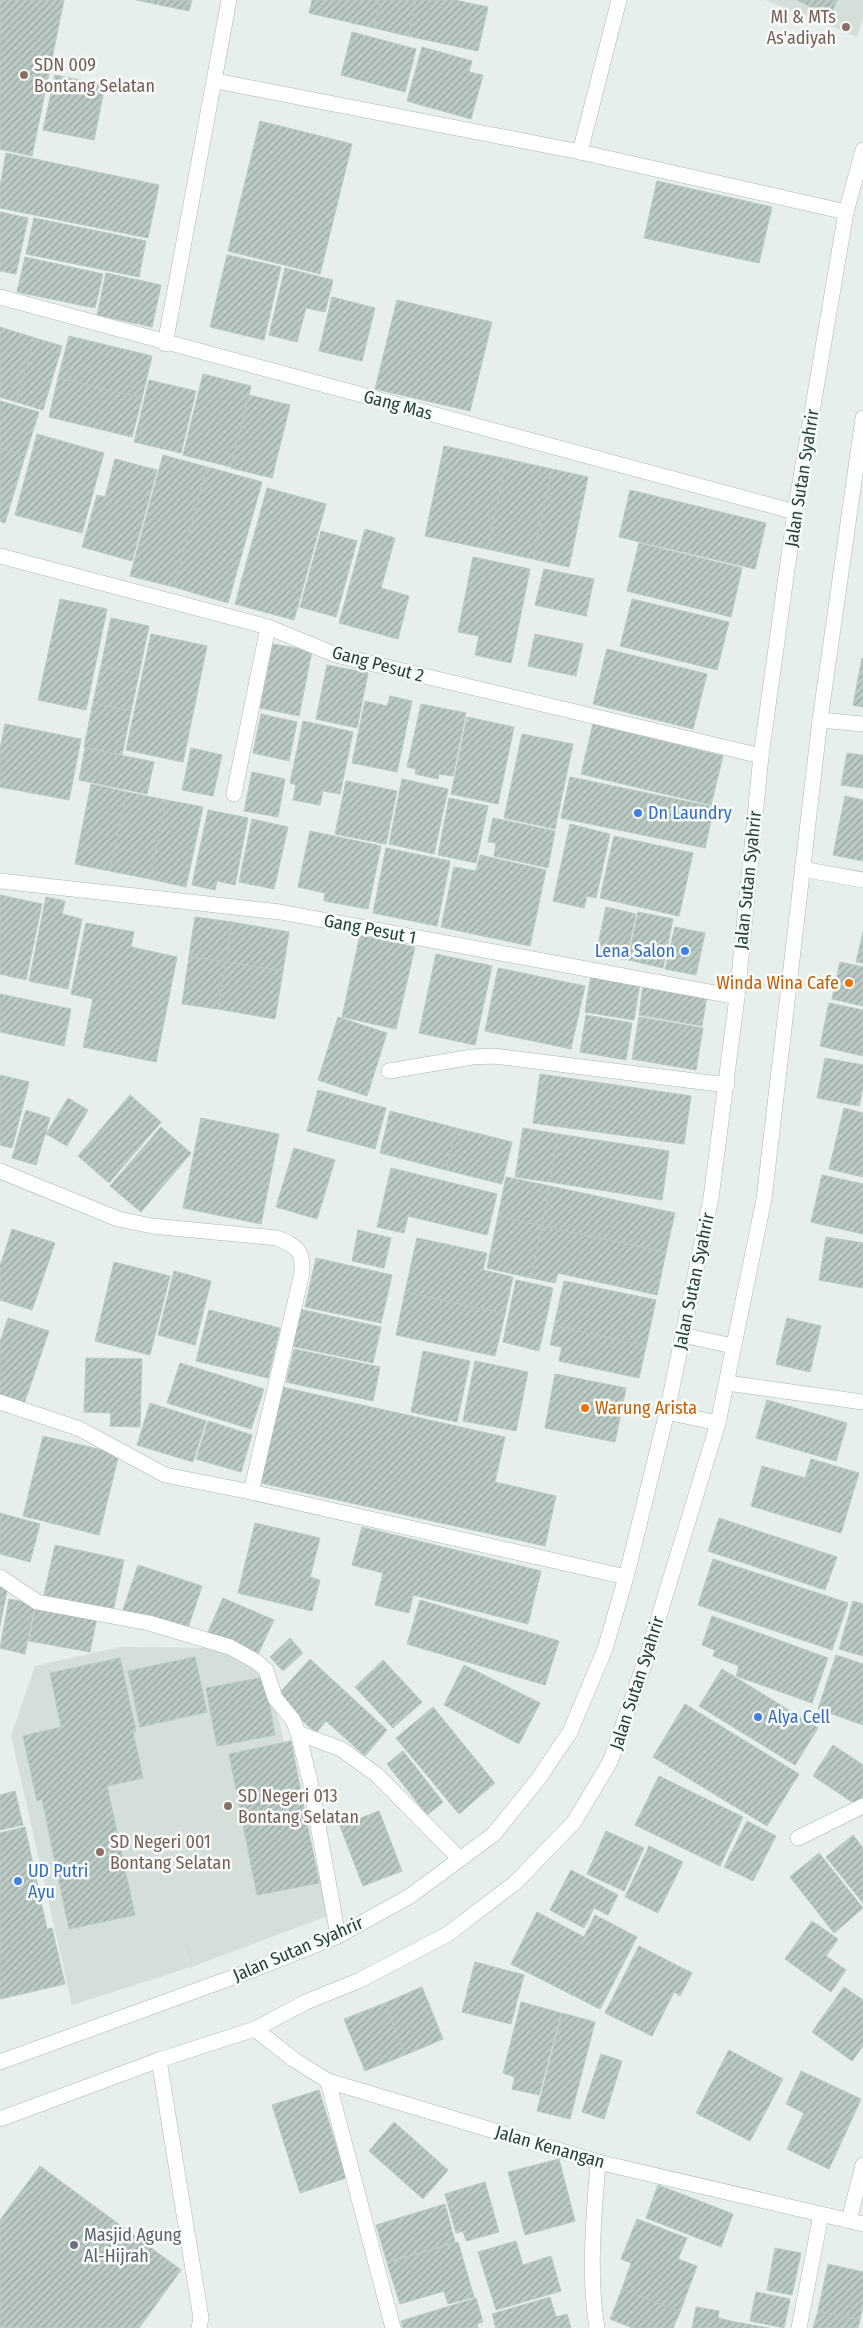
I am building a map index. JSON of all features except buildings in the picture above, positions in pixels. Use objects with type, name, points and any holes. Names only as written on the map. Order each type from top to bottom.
[{"type":"street","points":[[165,344],[216,81],[229,0]]},
{"type":"street","points":[[580,152],[618,0]]},
{"type":"street","points":[[216,81],[580,152],[846,212]]},
{"type":"street","name":"Jalan Sutan Syahrir","points":[[0,2062],[250,1971],[338,1936],[410,1896],[494,1834],[539,1778],[570,1732],[605,1649],[626,1577],[667,1412],[711,1198],[737,997],[761,756],[795,512],[846,212],[863,150]]},
{"type":"street","name":"Gang Mas","points":[[0,297],[165,344],[574,451],[795,512]]},
{"type":"street","name":"Jalan Sutan Syahrir","points":[[0,2119],[159,2060],[255,2029],[306,2002],[360,1980],[448,1934],[516,1882],[574,1822],[610,1762],[645,1662],[718,1423],[764,1198],[820,720],[863,418]]},
{"type":"street","name":"Gang Pesut 2","points":[[0,556],[268,627],[336,655],[761,756]]},
{"type":"street","points":[[234,794],[268,627]]},
{"type":"street","points":[[820,720],[863,724]]},
{"type":"street","points":[[802,869],[863,880]]},
{"type":"street","name":"Gang Pesut 1","points":[[0,881],[280,912],[737,997]]},
{"type":"street","points":[[389,1071],[472,1057],[494,1056],[727,1085]]},
{"type":"street","points":[[0,1171],[118,1219],[152,1226],[277,1238],[295,1246],[303,1258],[302,1274],[251,1492]]},
{"type":"street","points":[[682,1335],[733,1346]]},
{"type":"street","points":[[727,1384],[863,1402]]},
{"type":"street","points":[[0,1402],[80,1429],[165,1475],[251,1492],[626,1577]]},
{"type":"street","points":[[667,1412],[718,1423]]},
{"type":"street","points":[[0,1577],[37,1602],[149,1623],[230,1647],[257,1662],[266,1670],[274,1698],[293,1720],[298,1733],[310,1781],[338,1936]]},
{"type":"street","points":[[298,1733],[341,1750],[377,1775],[460,1859]]},
{"type":"street","points":[[798,1838],[863,1806]]},
{"type":"street","name":"Jalan Kenangan","points":[[255,2029],[293,2059],[328,2081],[598,2162],[856,2222]]},
{"type":"street","points":[[159,2060],[202,2318],[199,2328]]},
{"type":"street","points":[[328,2081],[393,2328]]},
{"type":"street","points":[[597,2328],[593,2305],[592,2246],[598,2162]]},
{"type":"street","points":[[856,2222],[863,2165]]},
{"type":"street","points":[[799,2328],[821,2215]]},
{"type":"shaded area","name":"MI & MTs As'adiyah","points":[[765,0],[863,0],[863,17],[857,37]]},
{"type":"shaded area","points":[[120,1647],[220,1648],[266,1672],[330,1915],[189,1968],[183,1944],[188,1968],[72,2005],[11,1736],[35,1666]]},
{"type":"place","name":"MI & MTs As'adiyah","points":[[846,27]]},
{"type":"place","name":"SDN 009 Bontang Selatan","points":[[24,75]]},
{"type":"place","name":"Dn Laundry","points":[[638,813]]},
{"type":"place","name":"Lena Salon","points":[[685,951]]},
{"type":"place","name":"Winda Wina Cafe","points":[[849,983]]},
{"type":"place","name":"Warung Arista","points":[[585,1408]]},
{"type":"place","name":"Alya Cell","points":[[758,1717]]},
{"type":"place","name":"SD Negeri 013 Bontang Selatan","points":[[228,1806]]},
{"type":"place","name":"SD Negeri 001 Bontang Selatan","points":[[100,1852]]},
{"type":"place","name":"UD Putri Ayu","points":[[18,1881]]},
{"type":"place","name":"Masjid Agung Al-Hijrah","points":[[74,2245]]}]
